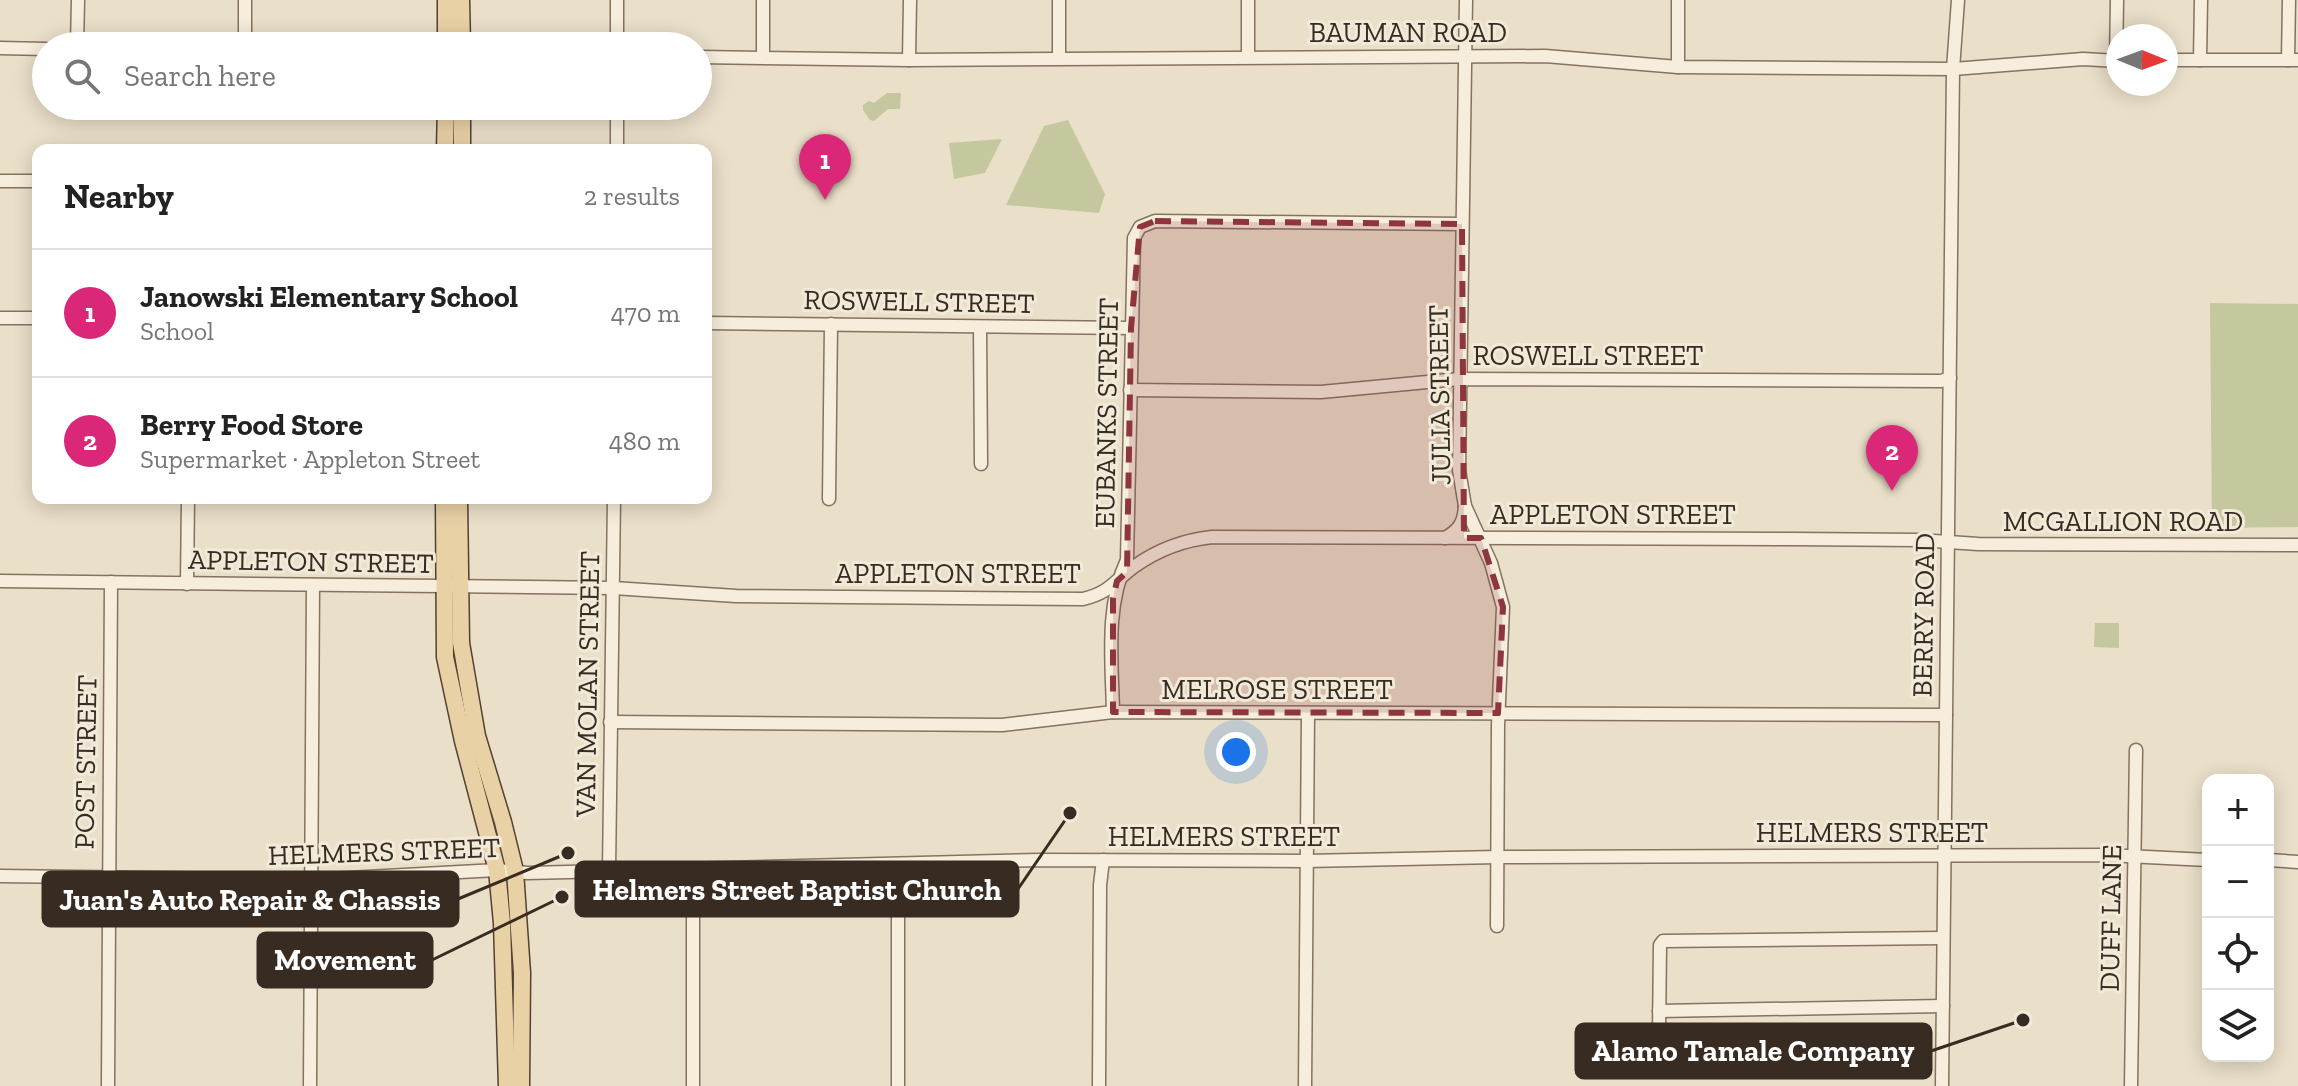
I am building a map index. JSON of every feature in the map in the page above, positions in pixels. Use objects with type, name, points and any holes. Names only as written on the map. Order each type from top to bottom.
[{"type":"main road","points":[[446,0],[446,32]]},
{"type":"main road","points":[[461,0],[462,32]]},
{"type":"main road","points":[[445,144],[446,120]]},
{"type":"main road","points":[[462,120],[462,144]]},
{"type":"main road","points":[[444,504],[451,586]]},
{"type":"main road","points":[[458,504],[445,657],[470,739],[503,822],[515,871],[522,973],[507,1086]]},
{"type":"main road","points":[[470,739],[497,870],[514,1048],[521,1086]]},
{"type":"street","points":[[77,32],[78,0]]},
{"type":"street","points":[[245,0],[245,32]]},
{"type":"street","points":[[617,0],[617,32]]},
{"type":"street","points":[[763,0],[763,57]]},
{"type":"street","points":[[909,60],[910,0]]},
{"type":"street","points":[[1059,0],[1059,58]]},
{"type":"street","points":[[1248,0],[1248,56]]},
{"type":"street","name":"JULIA STREET","points":[[1466,0],[1459,470],[1465,506],[1491,563],[1503,607],[1498,713],[1497,926]]},
{"type":"street","points":[[1678,0],[1678,67]]},
{"type":"street","name":"BERRY ROAD","points":[[1942,1086],[1953,69],[1958,0]]},
{"type":"street","points":[[2117,0],[2117,24]]},
{"type":"street","points":[[2200,60],[2201,0]]},
{"type":"street","points":[[2178,60],[2293,60],[2289,0]]},
{"type":"street","points":[[0,48],[32,49]]},
{"type":"street","name":"BAUMAN ROAD","points":[[712,57],[909,60],[1248,56],[1571,57],[1678,67],[1953,69],[2083,59],[2106,60]]},
{"type":"street","points":[[617,120],[617,144]]},
{"type":"street","points":[[0,181],[32,181]]},
{"type":"street","name":"EUBANKS STREET","points":[[1131,563],[1131,328],[1134,238],[1140,227],[1155,221],[1462,224]]},
{"type":"street","points":[[0,318],[32,318]]},
{"type":"street","name":"ROSWELL STREET","points":[[712,323],[1131,328]]},
{"type":"street","points":[[829,499],[831,324]]},
{"type":"street","points":[[980,327],[981,464]]},
{"type":"street","name":"ROSWELL STREET","points":[[1130,390],[1321,392],[1459,379],[1941,381],[1950,378]]},
{"type":"street","points":[[187,584],[188,504]]},
{"type":"street","name":"VAN MOLAN STREET","points":[[609,871],[614,504]]},
{"type":"street","points":[[1444,538],[1457,531],[1465,519],[1465,506]]},
{"type":"street","name":"APPLETON STREET","points":[[0,581],[613,588],[736,596],[1083,599],[1108,597],[1131,563],[1170,546],[1212,537],[1948,542]]},
{"type":"street","name":"MCGALLION ROAD","points":[[1948,542],[2298,545]]},
{"type":"street","name":"POST STREET","points":[[108,1086],[111,582]]},
{"type":"street","points":[[310,1086],[313,585]]},
{"type":"street","points":[[1108,597],[1113,712]]},
{"type":"street","name":"MELROSE STREET","points":[[610,722],[1002,725],[1113,712],[1946,715]]},
{"type":"street","points":[[1305,1086],[1308,714]]},
{"type":"street","name":"DUFF LANE","points":[[2131,1086],[2136,750]]},
{"type":"street","name":"HELMERS STREET","points":[[0,876],[311,880],[497,870],[609,871],[1103,860],[1306,861],[1498,857],[2106,855],[2202,860]]},
{"type":"street","points":[[1099,1086],[1100,885],[1103,860]]},
{"type":"street","points":[[2274,860],[2298,862]]},
{"type":"street","points":[[898,1086],[898,889],[901,864]]},
{"type":"street","points":[[693,1086],[693,892],[696,869]]},
{"type":"street","points":[[1659,1034],[1660,945],[1667,939],[1943,938]]},
{"type":"street","points":[[1659,1011],[1943,1006]]},
{"type":"highlighted area","points":[[1155,221],[1462,224],[1464,538],[1481,538],[1503,607],[1498,713],[1113,712],[1113,599],[1117,581],[1127,572],[1131,328],[1140,227]]},
{"type":"green space","points":[[887,93],[901,93],[900,109],[888,109],[874,121],[870,120],[863,105],[869,101],[874,103]]},
{"type":"green space","points":[[1068,120],[1105,194],[1099,213],[1006,205],[1044,126]]},
{"type":"green space","points":[[1002,139],[985,173],[954,179],[949,143]]},
{"type":"green space","points":[[2210,303],[2298,304],[2298,527],[2212,528]]},
{"type":"green space","points":[[2095,623],[2119,623],[2119,648],[2094,647]]},
{"type":"place","name":"Janowski Elementary School","points":[[825,200]]},
{"type":"place","name":"Berry Food Store","points":[[1892,491]]},
{"type":"place","name":"Helmers Street Baptist Church","points":[[1070,813]]},
{"type":"place","name":"Juan's Auto Repair & Chassis","points":[[568,853]]},
{"type":"place","name":"Movement","points":[[562,897]]},
{"type":"place","name":"Alamo Tamale Company","points":[[2023,1020]]}]
